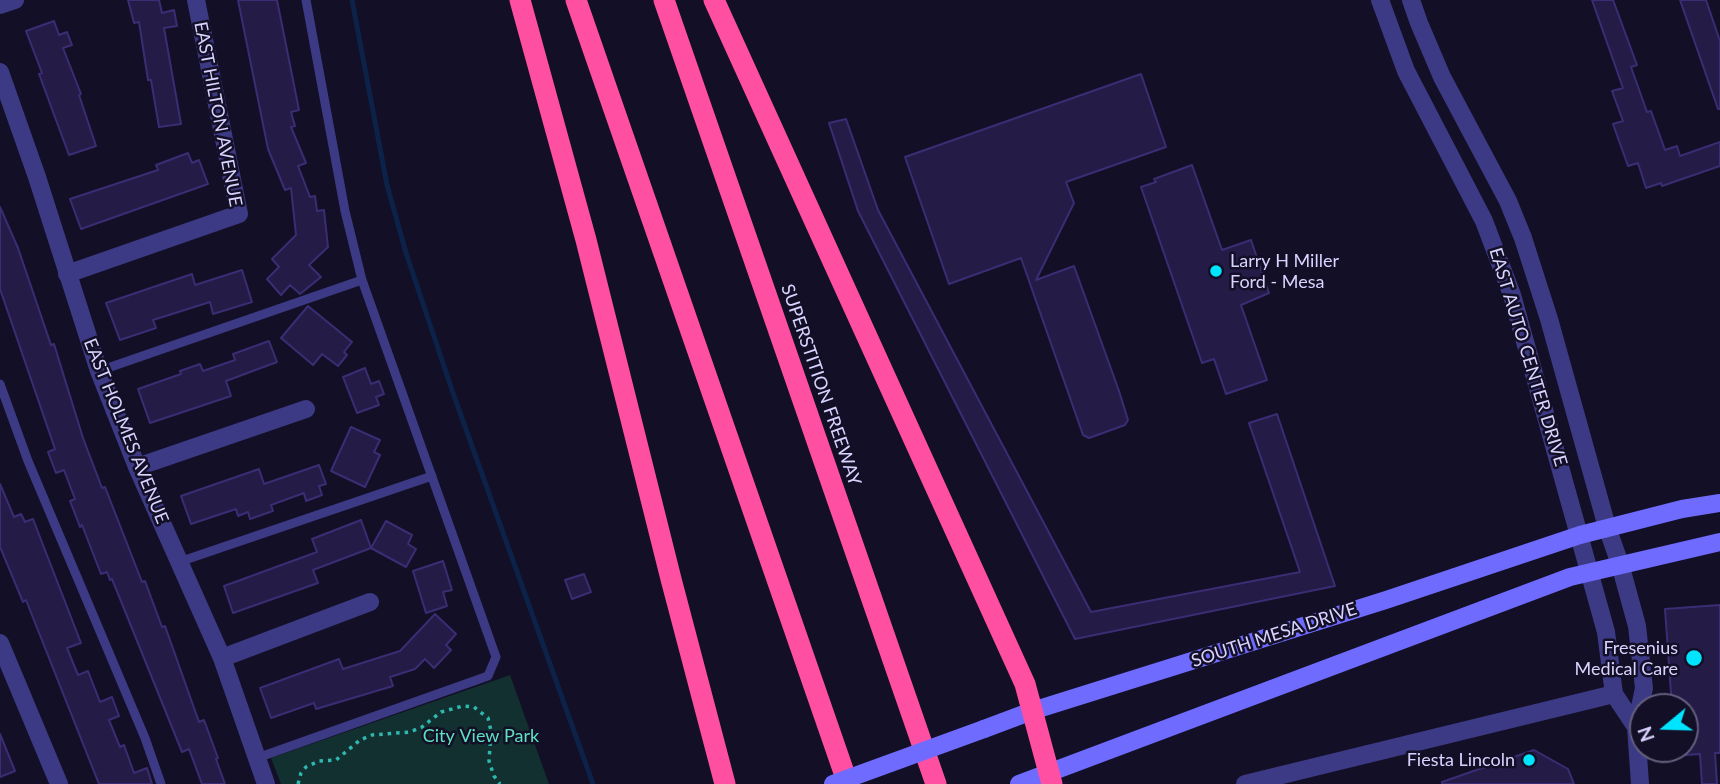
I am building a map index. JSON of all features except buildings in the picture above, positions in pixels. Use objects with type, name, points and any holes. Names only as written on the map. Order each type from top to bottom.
[{"type":"highway","points":[[520,0],[586,240],[725,784]]},
{"type":"highway","points":[[576,0],[848,784]]},
{"type":"highway","name":"SUPERSTITION FREEWAY","points":[[664,0],[936,784]]},
{"type":"highway","points":[[714,0],[1025,684],[1050,778]]},
{"type":"main road","name":"SOUTH MESA DRIVE","points":[[832,784],[1032,711],[1387,600],[1580,535],[1682,509],[1720,503]]},
{"type":"main road","points":[[1018,784],[1050,778],[1434,627],[1570,577],[1720,542]]},
{"type":"street","points":[[0,5],[15,0]]},
{"type":"street","name":"EAST HILTON AVENUE","points":[[67,274],[239,214],[196,0]]},
{"type":"street","name":"EAST AUTO CENTER DRIVE","points":[[1380,0],[1406,71],[1461,174],[1500,260],[1525,338],[1590,572],[1611,656],[1614,694],[1629,716]]},
{"type":"street","name":"EAST AUTO CENTER DRIVE","points":[[1411,0],[1430,50],[1508,201],[1523,238],[1549,318],[1637,626],[1643,693]]},
{"type":"street","name":"EAST HOLMES AVENUE","points":[[0,72],[99,371],[137,467],[222,658],[266,784]]},
{"type":"street","points":[[137,467],[306,409]]},
{"type":"street","points":[[222,658],[370,602]]},
{"type":"street","points":[[0,643],[59,784]]},
{"type":"street","points":[[1245,784],[1614,694]]},
{"type":"street","name":"EAST AUTO CENTER DRIVE","points":[[1639,763],[1640,784]]},
{"type":"lane","points":[[257,758],[488,676],[496,657],[362,280],[345,211],[306,0]]},
{"type":"lane","points":[[99,371],[362,280]]},
{"type":"lane","points":[[0,384],[28,461],[145,738],[161,784]]},
{"type":"lane","points":[[179,562],[432,476]]},
{"type":"path","points":[[298,784],[301,772],[306,767],[319,761],[336,760],[360,740],[372,735],[410,732],[422,727],[441,712],[463,706],[474,707],[488,719],[491,730],[489,761],[500,784]]},
{"type":"green space","name":"City View Park","points":[[510,675],[549,784],[281,784],[271,758]]},
{"type":"waterway","points":[[352,0],[387,185],[406,253],[453,393],[593,784]]},
{"type":"place","name":"Larry H Miller Ford - Mesa","points":[[1216,271]]},
{"type":"place","name":"Fresenius Medical Care","points":[[1694,658]]},
{"type":"place","name":"Fiesta Lincoln","points":[[1529,760]]}]
